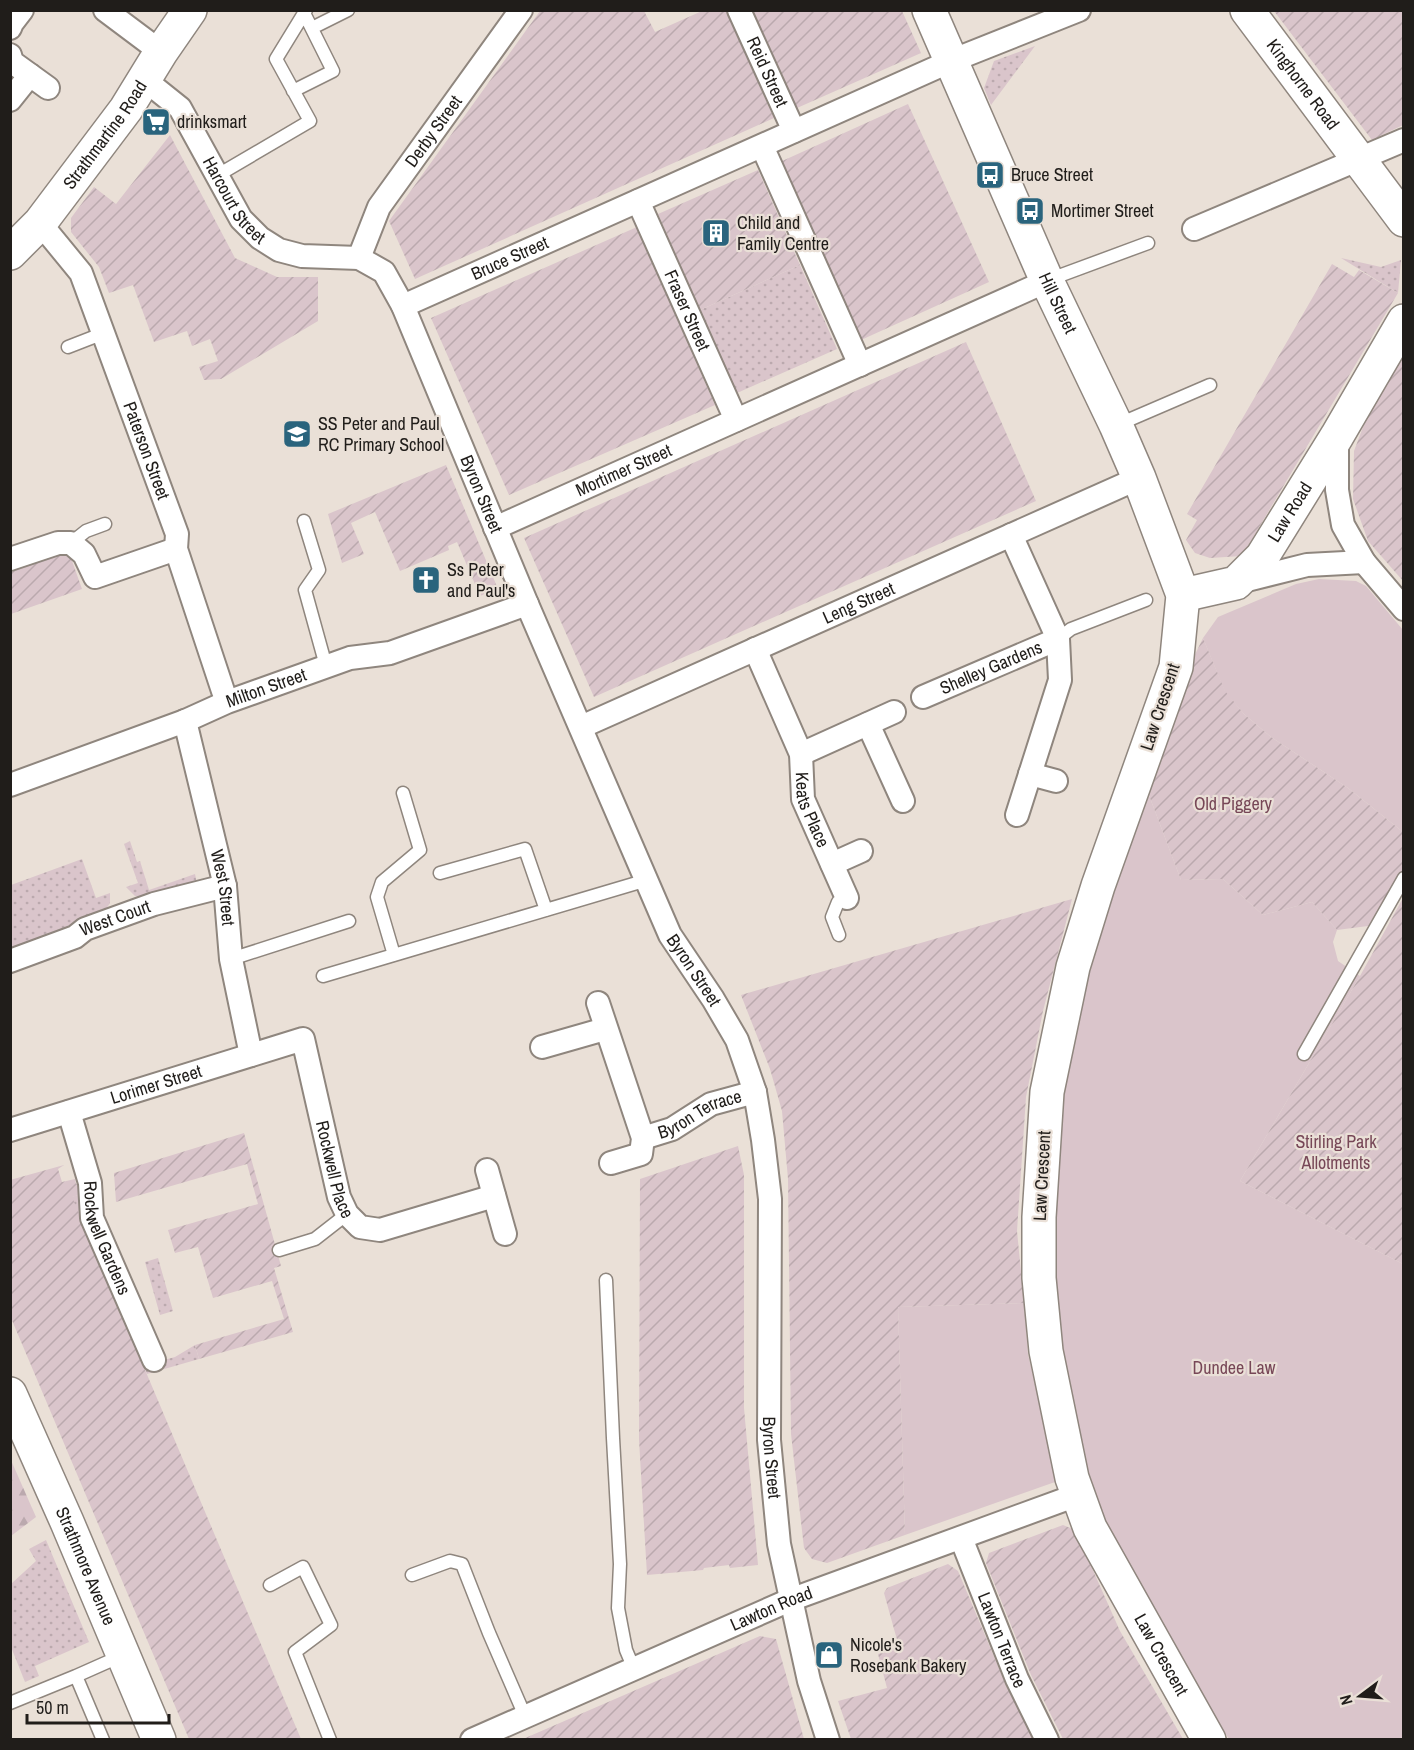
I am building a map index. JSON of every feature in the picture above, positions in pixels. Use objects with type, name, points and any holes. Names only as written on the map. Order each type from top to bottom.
[{"type":"street","points":[[10,28],[22,10]]},
{"type":"street","name":"Harcourt Street","points":[[105,10],[153,66],[180,108],[241,219],[260,238],[279,250],[302,256],[359,258]]},
{"type":"street","name":"Strathmartine Road","points":[[10,253],[40,223],[126,109],[190,10]]},
{"type":"street","name":"Derby Street","points":[[359,258],[379,207],[522,10]]},
{"type":"street","name":"Reid Street","points":[[739,10],[794,131]]},
{"type":"street","name":"Hill Street","points":[[929,10],[1047,281],[1116,425],[1183,595]]},
{"type":"street","name":"Bruce Street","points":[[403,306],[951,61],[1079,10]]},
{"type":"street","name":"Kinghorne Road","points":[[1247,10],[1404,220]]},
{"type":"street","points":[[10,55],[12,62],[48,88]]},
{"type":"street","points":[[10,100],[30,75]]},
{"type":"street","points":[[1194,229],[1404,140]]},
{"type":"street","points":[[762,146],[860,365]]},
{"type":"street","name":"Fraser Street","points":[[638,201],[736,420]]},
{"type":"street","name":"Paterson Street","points":[[40,223],[81,273],[177,534],[176,549],[223,691]]},
{"type":"street","name":"Byron Street","points":[[359,258],[384,272],[403,306],[527,604],[670,935],[713,999],[737,1040],[755,1092],[764,1140],[770,1199],[769,1440],[779,1544],[809,1681],[828,1740]]},
{"type":"street","name":"Mortimer Street","points":[[495,528],[1047,281]]},
{"type":"street","name":"Law Road","points":[[1236,583],[1262,557],[1337,436],[1404,321]]},
{"type":"street","name":"Law Road","points":[[1337,436],[1336,490],[1343,525],[1364,562],[1404,609]]},
{"type":"street","name":"Leng Street","points":[[581,727],[1138,478]]},
{"type":"street","name":"Shelley Gardens","points":[[1011,535],[1058,639],[1060,680],[1017,815]]},
{"type":"street","points":[[10,560],[58,543],[71,543],[84,554],[95,577],[176,549]]},
{"type":"street","name":"Law Road","points":[[1183,595],[1307,565],[1364,562]]},
{"type":"street","name":"Law Crescent","points":[[1183,595],[1176,666],[1101,876],[1076,957],[1047,1092],[1039,1217],[1040,1278],[1046,1351],[1077,1495],[1090,1528],[1209,1740]]},
{"type":"street","name":"Milton Street","points":[[10,785],[326,666],[350,658],[390,653],[527,604]]},
{"type":"street","name":"Shelley Gardens","points":[[923,697],[1058,639]]},
{"type":"street","name":"Keats Place","points":[[755,649],[801,754],[803,799],[847,898]]},
{"type":"street","name":"Keats Place","points":[[801,754],[894,712]]},
{"type":"street","name":"West Street","points":[[185,721],[225,886],[231,959],[251,1055]]},
{"type":"street","points":[[868,724],[903,801]]},
{"type":"street","points":[[1030,774],[1056,782]]},
{"type":"street","name":"Keats Place","points":[[832,864],[861,851]]},
{"type":"street","name":"West Court","points":[[10,961],[75,937],[85,929],[136,910],[225,886]]},
{"type":"street","name":"Byron Terrace","points":[[598,1003],[643,1138],[641,1154],[611,1163]]},
{"type":"street","points":[[542,1047],[605,1029]]},
{"type":"street","name":"Lorimer Street","points":[[10,1130],[303,1039]]},
{"type":"street","name":"Rockwell Place","points":[[303,1039],[339,1197],[347,1214],[360,1227],[380,1230],[494,1196]]},
{"type":"street","name":"Byron Terrace","points":[[643,1138],[672,1129],[711,1104],[755,1092]]},
{"type":"street","name":"Rockwell Gardens","points":[[69,1112],[90,1183],[92,1218],[154,1360]]},
{"type":"street","points":[[487,1170],[505,1234]]},
{"type":"street","name":"Strathmore Avenue","points":[[10,1394],[123,1655],[155,1739]]},
{"type":"street","name":"Lawton Road","points":[[472,1740],[790,1600],[1077,1495]]},
{"type":"street","name":"Lawton Terrace","points":[[961,1538],[1017,1679],[1047,1740]]},
{"type":"lane","points":[[312,28],[348,10]]},
{"type":"lane","points":[[293,91],[333,71],[305,12]]},
{"type":"lane","points":[[218,175],[310,121],[276,59],[305,12]]},
{"type":"lane","points":[[1047,281],[1148,243]]},
{"type":"lane","points":[[68,347],[104,333]]},
{"type":"lane","points":[[1116,425],[1210,385]]},
{"type":"lane","points":[[304,521],[319,570],[305,590],[326,666]]},
{"type":"lane","points":[[71,543],[86,531],[105,524]]},
{"type":"lane","points":[[1058,639],[1071,629],[1146,600]]},
{"type":"lane","points":[[394,955],[377,897],[382,882],[420,850],[403,793]]},
{"type":"lane","points":[[440,873],[525,849],[546,910]]},
{"type":"lane","points":[[1304,1054],[1404,878]]},
{"type":"lane","points":[[323,976],[647,880]]},
{"type":"lane","points":[[839,935],[832,917],[838,902],[847,898]]},
{"type":"lane","points":[[231,959],[349,921]]},
{"type":"lane","points":[[279,1250],[315,1239],[347,1214]]},
{"type":"lane","points":[[606,1280],[620,1564],[618,1608],[626,1650],[634,1669]]},
{"type":"lane","points":[[412,1575],[450,1561],[462,1564],[525,1716]]},
{"type":"lane","points":[[270,1585],[303,1567],[331,1625],[295,1652],[330,1740]]},
{"type":"lane","points":[[10,1703],[123,1655]]},
{"type":"lane","points":[[76,1676],[103,1740]]},
{"type":"green space","points":[[540,11],[644,11],[655,32],[702,11],[726,11],[774,118],[415,279],[389,221]]},
{"type":"green space","points":[[753,11],[902,11],[921,53],[797,108]]},
{"type":"green space","points":[[1274,11],[1403,11],[1403,125],[1372,140]]},
{"type":"green space","points":[[1035,46],[991,105],[984,88],[994,61]]},
{"type":"green space","points":[[908,104],[989,282],[861,340],[780,162]]},
{"type":"green space","points":[[170,135],[235,258],[277,277],[318,277],[318,321],[221,379],[204,380],[199,367],[218,361],[210,339],[192,346],[187,331],[154,342],[133,285],[109,293],[99,267],[71,232],[71,218],[94,187],[116,204]]},
{"type":"green space","points":[[758,170],[800,265],[700,310],[658,214]]},
{"type":"green space","points":[[637,227],[715,405],[509,495],[431,318]]},
{"type":"green space","points":[[1341,258],[1381,267],[1401,260],[1398,293]]},
{"type":"green space","points":[[1332,264],[1354,277],[1359,270],[1398,293],[1242,556],[1210,558],[1195,553],[1186,540],[1197,520],[1187,514]]},
{"type":"green space","points":[[800,265],[837,349],[737,393],[700,310]]},
{"type":"green space","points":[[966,342],[1036,501],[594,697],[524,538]]},
{"type":"green space","points":[[1403,352],[1403,581],[1368,541],[1353,499],[1354,451],[1366,419]]},
{"type":"green space","points":[[446,465],[498,589],[480,596],[457,542],[448,546],[449,550],[400,571],[375,512],[351,523],[364,554],[342,563],[328,514]]},
{"type":"green space","points":[[61,554],[71,558],[82,589],[11,614],[11,572]]},
{"type":"green space","points":[[1319,579],[1356,581],[1366,586],[1403,630],[1403,832],[1348,788],[1271,737],[1244,714],[1225,692],[1203,638],[1218,617],[1296,584]]},
{"type":"green space","name":"Old Piggery","points":[[1203,638],[1225,691],[1244,714],[1271,737],[1348,788],[1403,832],[1403,869],[1376,919],[1368,926],[1337,930],[1312,902],[1263,915],[1223,879],[1181,880],[1147,790],[1188,669]]},
{"type":"green space","name":"Dundee Law","points":[[1147,790],[1181,880],[1223,879],[1263,915],[1312,902],[1337,930],[1333,942],[1338,961],[1360,976],[1240,1181],[1403,1264],[1403,1739],[1229,1739],[1193,1684],[1097,1508],[1078,1451],[1062,1363],[1052,1220],[1063,1091],[1095,932]]},
{"type":"green space","points":[[130,841],[137,862],[140,861],[149,890],[195,874],[197,884],[145,897],[135,896],[126,887],[138,883],[124,844]]},
{"type":"green space","points":[[82,859],[96,898],[110,893],[110,903],[104,912],[73,929],[13,952],[11,946],[11,885]]},
{"type":"green space","name":"Stirling Park Allotments","points":[[1403,898],[1403,1264],[1240,1181]]},
{"type":"green space","points":[[1072,899],[1043,1011],[1026,1097],[1017,1231],[1024,1303],[898,1307],[905,1535],[827,1563],[812,1559],[804,1548],[791,1434],[788,1179],[782,1111],[770,1069],[741,995]]},
{"type":"green space","points":[[244,1133],[281,1266],[274,1268],[293,1332],[199,1359],[195,1345],[284,1319],[272,1281],[213,1298],[198,1247],[175,1253],[168,1230],[258,1204],[247,1164],[116,1202],[114,1173]]},
{"type":"green space","points":[[738,1146],[744,1175],[744,1408],[758,1565],[730,1568],[729,1565],[703,1570],[647,1575],[639,1440],[640,1179]]},
{"type":"green space","points":[[64,1165],[58,1169],[62,1182],[75,1179],[76,1184],[81,1183],[82,1194],[72,1197],[301,1739],[189,1739],[11,1318],[10,1180]]},
{"type":"green space","points":[[82,1194],[149,1364],[175,1357],[195,1345],[199,1359],[147,1374],[71,1197]]},
{"type":"green space","points":[[158,1258],[173,1311],[160,1315],[145,1262]]},
{"type":"green space","points":[[1024,1303],[1028,1354],[1059,1478],[1055,1482],[905,1535],[898,1307]]},
{"type":"green space","points":[[10,1458],[36,1517],[11,1536],[10,1536]]},
{"type":"green space","points":[[1063,1525],[1075,1530],[1120,1631],[1183,1739],[1063,1739],[1031,1675],[986,1563],[989,1553]]},
{"type":"green space","points":[[46,1540],[89,1642],[35,1666],[39,1676],[25,1682],[11,1647],[11,1584],[36,1561],[29,1549]]},
{"type":"green space","points":[[948,1564],[958,1571],[1006,1685],[1033,1739],[851,1739],[838,1701],[887,1688],[878,1654],[899,1647],[884,1593],[887,1588]]},
{"type":"green space","points":[[760,1636],[776,1639],[804,1739],[523,1739]]},
{"type":"place","name":"drinksmart","points":[[156,122]]},
{"type":"place","name":"Bruce Street","points":[[990,175]]},
{"type":"place","name":"Mortimer Street","points":[[1030,211]]},
{"type":"place","name":"Child and Family Centre","points":[[716,233]]},
{"type":"place","name":"SS Peter and Paul RC Primary School","points":[[297,434]]},
{"type":"place","name":"Ss Peter and Paul's","points":[[426,580]]},
{"type":"place","name":"Nicole's Rosebank Bakery","points":[[829,1655]]}]
